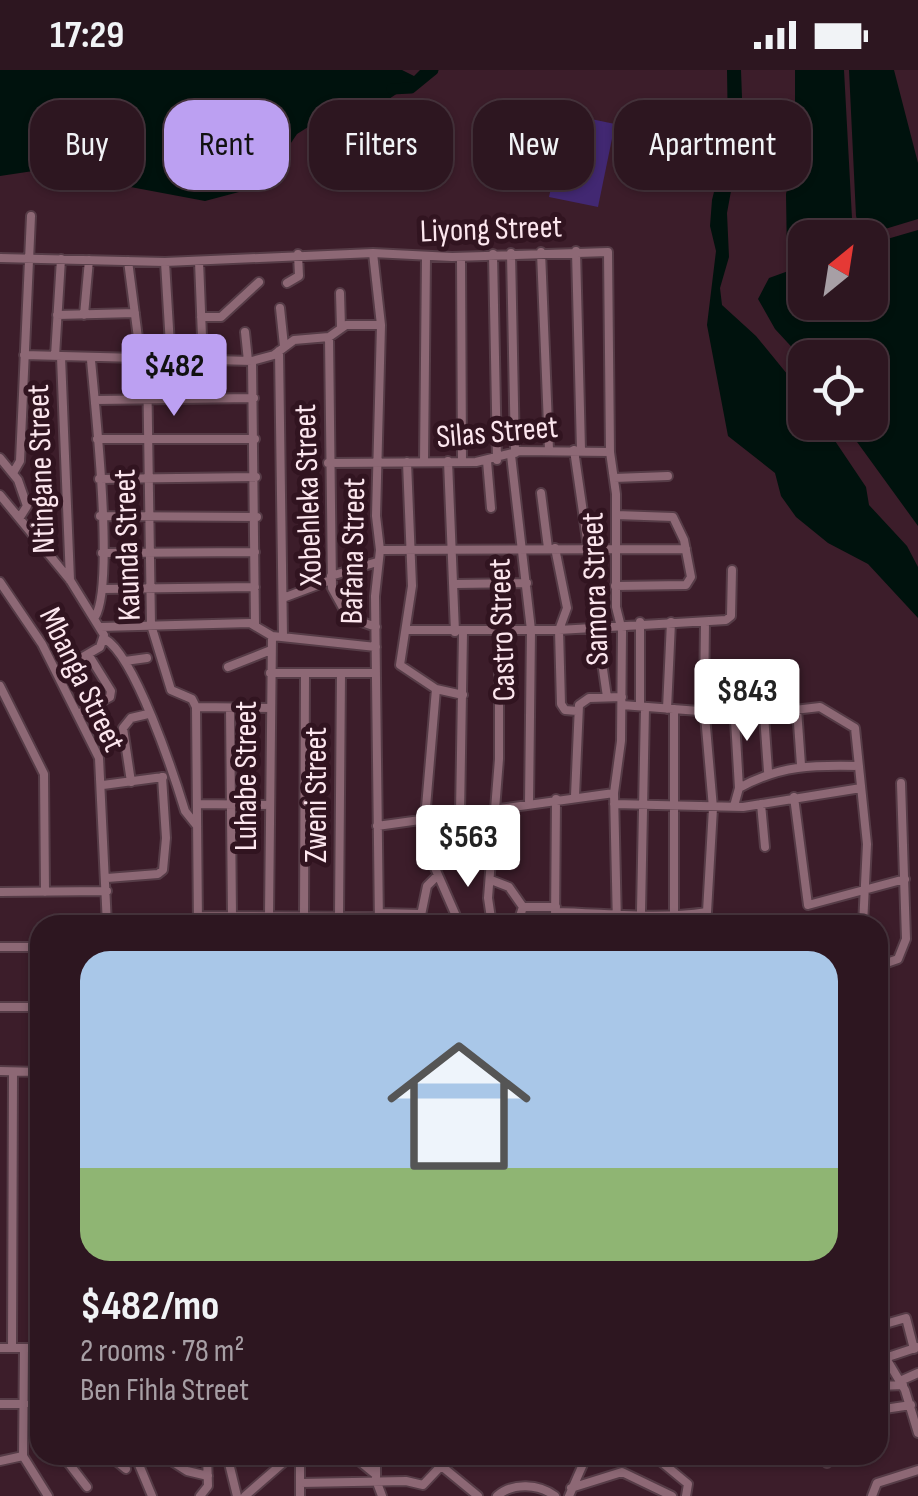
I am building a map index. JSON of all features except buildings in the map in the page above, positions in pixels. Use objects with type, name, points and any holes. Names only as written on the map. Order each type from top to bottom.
[{"type":"street","points":[[13,473],[20,460],[31,216]]},
{"type":"street","points":[[576,251],[578,450],[588,547]]},
{"type":"street","points":[[541,252],[549,450]]},
{"type":"street","name":"Liyong Street","points":[[374,253],[461,257],[608,252]]},
{"type":"street","name":"Samora Street","points":[[608,252],[610,452],[622,701],[614,793],[614,913]]},
{"type":"street","points":[[0,258],[165,262],[374,253]]},
{"type":"street","name":"Bafana Street","points":[[374,253],[381,325],[376,516],[380,550],[376,627],[379,915]]},
{"type":"street","name":"Castro Street","points":[[511,253],[513,454],[531,630],[529,804]]},
{"type":"street","points":[[287,283],[299,276],[298,254]]},
{"type":"street","points":[[491,508],[493,254]]},
{"type":"street","points":[[424,462],[426,257]]},
{"type":"street","points":[[461,257],[462,462]]},
{"type":"street","name":"Ntingane Street","points":[[60,259],[58,356],[70,580]]},
{"type":"street","points":[[84,315],[89,260]]},
{"type":"street","name":"Kaunda Street","points":[[128,261],[148,400],[150,625],[171,690],[192,699],[196,707]]},
{"type":"street","points":[[199,261],[203,362]]},
{"type":"street","points":[[165,262],[171,362]]},
{"type":"street","points":[[201,317],[221,317],[259,282]]},
{"type":"street","points":[[340,293],[340,328]]},
{"type":"street","points":[[280,308],[284,637]]},
{"type":"street","points":[[57,315],[135,313]]},
{"type":"street","points":[[24,356],[250,361],[300,338],[329,337],[340,328],[381,325]]},
{"type":"street","points":[[245,332],[254,398],[255,624]]},
{"type":"street","name":"Xobehleka Street","points":[[329,337],[331,578],[337,601],[348,617],[376,627]]},
{"type":"street","points":[[92,360],[103,589],[96,617]]},
{"type":"street","points":[[94,400],[254,398]]},
{"type":"street","points":[[97,439],[255,438]]},
{"type":"street","name":"Silas Street","points":[[328,463],[379,459],[492,461],[549,450],[610,452]]},
{"type":"street","points":[[0,458],[13,473],[27,506],[20,517]]},
{"type":"street","points":[[407,462],[411,549],[407,630],[400,662],[402,668],[436,689],[463,695]]},
{"type":"street","points":[[448,462],[463,695],[460,814]]},
{"type":"street","points":[[614,478],[668,476]]},
{"type":"street","points":[[99,479],[256,477]]},
{"type":"street","points":[[541,493],[567,608],[560,630],[562,708],[576,711]]},
{"type":"street","points":[[0,495],[70,580],[96,617],[105,639],[125,661],[176,779],[186,815],[197,826]]},
{"type":"street","points":[[615,586],[688,584],[692,577],[686,549],[671,516],[616,515]]},
{"type":"street","points":[[100,516],[257,517]]},
{"type":"street","points":[[380,550],[686,549]]},
{"type":"street","points":[[102,553],[255,552]]},
{"type":"street","points":[[283,598],[377,562]]},
{"type":"street","points":[[407,630],[560,630],[620,623],[706,622],[730,616],[732,570]]},
{"type":"street","name":"Mbanga Street","points":[[0,582],[57,672],[97,751],[107,915]]},
{"type":"street","points":[[455,584],[527,583]]},
{"type":"street","points":[[103,589],[254,587]]},
{"type":"street","points":[[640,622],[644,805],[641,912]]},
{"type":"street","points":[[670,622],[674,915]]},
{"type":"street","points":[[687,915],[707,912],[712,803],[704,666],[706,622]]},
{"type":"street","points":[[100,627],[255,624],[272,636],[376,647]]},
{"type":"street","points":[[597,628],[607,697]]},
{"type":"street","points":[[490,915],[499,631]]},
{"type":"street","name":"Luhabe Street","points":[[269,915],[272,636]]},
{"type":"street","points":[[57,672],[105,639]]},
{"type":"street","points":[[228,667],[271,650]]},
{"type":"street","points":[[78,714],[110,696],[112,691],[88,654]]},
{"type":"street","points":[[125,661],[147,658]]},
{"type":"street","points":[[376,661],[400,662]]},
{"type":"street","points":[[704,666],[763,673]]},
{"type":"street","points":[[732,669],[739,788],[734,806]]},
{"type":"street","name":"Zweni Street","points":[[341,673],[342,915]]},
{"type":"street","points":[[270,674],[376,673]]},
{"type":"street","points":[[305,674],[306,915]]},
{"type":"street","points":[[0,686],[44,774],[45,892]]},
{"type":"street","points":[[436,689],[424,819],[438,875],[456,915]]},
{"type":"street","points":[[575,796],[576,711],[586,699],[607,697],[670,709],[706,710],[735,704]]},
{"type":"street","points":[[198,915],[196,707],[270,708]]},
{"type":"street","points":[[230,708],[232,915]]},
{"type":"street","points":[[736,717],[824,708],[852,726],[859,738],[864,915]]},
{"type":"street","points":[[797,709],[800,765]]},
{"type":"street","points":[[131,782],[123,728],[130,718],[148,714]]},
{"type":"street","points":[[764,714],[768,772]]},
{"type":"street","points":[[739,788],[768,772],[800,765],[859,766]]},
{"type":"street","points":[[102,784],[162,777],[197,782]]},
{"type":"street","points":[[106,878],[158,874],[163,870],[166,838],[162,777]]},
{"type":"street","points":[[888,963],[904,948],[901,783]]},
{"type":"street","points":[[614,804],[734,806],[861,788]]},
{"type":"street","points":[[377,826],[614,793]]},
{"type":"street","points":[[794,797],[808,905],[905,879]]},
{"type":"street","points":[[555,915],[556,799]]},
{"type":"street","points":[[197,804],[269,805]]},
{"type":"street","points":[[761,804],[765,846]]},
{"type":"street","points":[[431,853],[494,848]]},
{"type":"street","points":[[413,915],[421,914],[427,886],[438,875]]},
{"type":"street","points":[[491,880],[509,887],[524,907],[648,915]]},
{"type":"street","points":[[0,892],[107,891]]},
{"type":"street","points":[[521,915],[524,907]]},
{"type":"street","points":[[0,948],[30,948]]},
{"type":"street","points":[[0,1007],[30,1008]]},
{"type":"street","points":[[0,1072],[30,1072]]},
{"type":"street","points":[[12,1348],[13,1072]]},
{"type":"street","points":[[0,1292],[12,1292]]},
{"type":"street","points":[[888,1323],[906,1318],[916,1348],[888,1352]]},
{"type":"street","points":[[0,1348],[30,1348]]},
{"type":"street","points":[[24,1348],[23,1456],[48,1496]]},
{"type":"street","points":[[888,1363],[913,1403],[918,1433]]},
{"type":"street","points":[[888,1385],[902,1383],[918,1374]]},
{"type":"street","points":[[888,1408],[913,1403]]},
{"type":"street","points":[[0,1404],[24,1404]]},
{"type":"street","points":[[0,1462],[23,1456]]},
{"type":"street","points":[[70,1465],[87,1487]]},
{"type":"street","points":[[122,1465],[126,1468]]},
{"type":"street","points":[[140,1465],[152,1496]]},
{"type":"street","points":[[178,1465],[208,1476]]},
{"type":"street","points":[[203,1494],[207,1465]]},
{"type":"street","points":[[229,1465],[237,1496]]},
{"type":"street","points":[[245,1496],[282,1465]]},
{"type":"street","points":[[300,1465],[300,1496]]},
{"type":"street","points":[[362,1465],[376,1480]]},
{"type":"street","points":[[376,1465],[382,1496]]},
{"type":"street","points":[[570,1492],[582,1465]]},
{"type":"street","points":[[665,1465],[688,1484],[686,1496]]},
{"type":"street","points":[[300,1484],[376,1480],[423,1485],[440,1467],[478,1496]]},
{"type":"street","points":[[872,1496],[877,1483],[918,1470]]},
{"type":"street","points":[[570,1492],[622,1472],[672,1496]]},
{"type":"street","points":[[264,1482],[265,1496]]},
{"type":"street","points":[[497,1496],[510,1488],[540,1486],[554,1496]]},
{"type":"shaded area","points":[[0,70],[402,70],[414,76],[420,70],[432,70],[387,100],[309,100],[309,126],[289,146],[289,100],[164,100],[164,190],[247,190],[205,201],[144,190],[144,100],[30,100],[30,172],[0,176]]},
{"type":"shaded area","points":[[727,70],[741,70],[742,100],[727,100]]},
{"type":"shaded area","points":[[795,70],[844,70],[852,220],[788,220],[787,258],[787,190],[811,190],[811,100],[795,100]]},
{"type":"shaded area","points":[[849,70],[894,70],[918,163],[918,219],[888,228],[888,220],[857,220]]},
{"type":"shaded area","points":[[594,120],[614,124],[598,207],[549,197],[551,190],[594,190]]},
{"type":"shaded area","points":[[714,190],[731,190],[727,213],[729,257],[720,288],[722,305],[756,336],[788,375],[788,440],[834,440],[866,487],[869,505],[907,546],[918,567],[918,618],[868,564],[828,543],[796,517],[781,496],[775,473],[728,436],[707,325],[716,251],[710,226]]},
{"type":"shaded area","points":[[918,230],[918,526],[856,440],[888,440],[888,340],[788,340],[788,343],[758,299],[769,278],[788,271],[788,320],[888,320],[888,239]]},
{"type":"waterway","points":[[392,89],[411,88],[433,70]]}]
